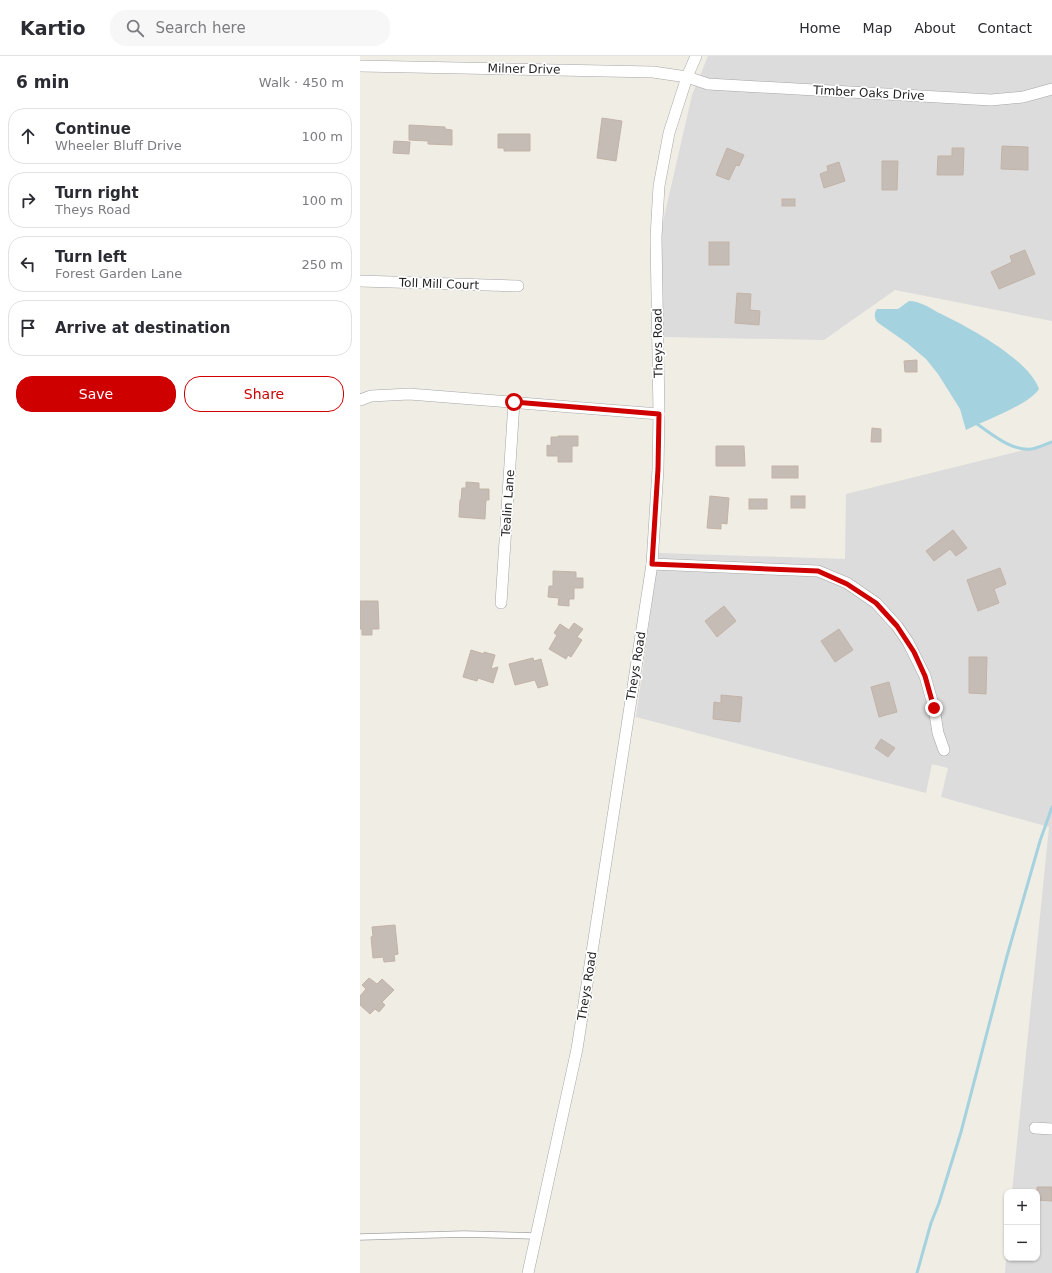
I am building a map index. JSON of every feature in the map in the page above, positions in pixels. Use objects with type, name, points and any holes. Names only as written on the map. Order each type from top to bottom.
[{"type":"street","name":"Theys Road","points":[[528,1273],[577,1048],[652,564],[658,469],[659,414],[656,238],[659,186],[669,133],[687,77],[696,56]]},
{"type":"street","name":"Milner Drive","points":[[360,66],[653,72],[687,77]]},
{"type":"street","name":"Timber Oaks Drive","points":[[687,77],[708,84],[991,100],[1023,97],[1052,89]]},
{"type":"street","name":"Toll Mill Court","points":[[360,281],[518,286]]},
{"type":"street","points":[[360,400],[371,396],[409,394],[659,414]]},
{"type":"street","name":"Tealin Lane","points":[[501,603],[514,402]]},
{"type":"street","points":[[652,564],[818,571],[847,584],[876,603],[897,626],[908,642],[925,676],[934,708],[938,733],[944,750]]},
{"type":"street","points":[[1035,1128],[1052,1129]]},
{"type":"lane","points":[[360,1237],[464,1234],[536,1236]]},
{"type":"shaded area","points":[[708,56],[1052,56],[1052,321],[895,290],[824,340],[663,337],[660,255],[662,226],[692,95]]},
{"type":"shaded area","points":[[1052,443],[1052,1273],[1005,1273],[1006,1261],[1040,1261],[1040,1189],[1012,1189],[1049,827],[941,797],[948,768],[932,764],[926,793],[636,717],[659,553],[845,559],[846,494]]},
{"type":"water","points":[[909,301],[927,306],[995,344],[1023,366],[1033,378],[1039,389],[1026,401],[1006,412],[966,430],[960,409],[938,374],[926,359],[876,320],[875,312],[877,309],[898,309]]},
{"type":"building","points":[[602,118],[622,121],[616,161],[597,158]]},
{"type":"building","points":[[409,125],[445,127],[445,129],[452,130],[452,145],[428,144],[428,141],[409,140]]},
{"type":"building","points":[[498,134],[530,134],[530,151],[504,151],[504,148],[498,148]]},
{"type":"building","points":[[394,141],[410,142],[409,154],[393,153]]},
{"type":"building","points":[[1002,146],[1028,147],[1028,170],[1001,169]]},
{"type":"building","points":[[727,148],[744,155],[739,166],[736,165],[729,180],[716,175]]},
{"type":"building","points":[[952,148],[964,148],[963,175],[937,175],[938,156],[952,156]]},
{"type":"building","points":[[882,161],[898,161],[897,190],[882,190]]},
{"type":"building","points":[[839,162],[845,181],[824,188],[820,174],[828,171],[827,166]]},
{"type":"building","points":[[782,199],[795,199],[795,206],[782,206]]},
{"type":"building","points":[[709,242],[729,242],[729,265],[709,265]]},
{"type":"building","points":[[1025,250],[1035,274],[999,289],[991,272],[1012,262],[1010,256]]},
{"type":"building","points":[[737,293],[751,294],[750,310],[760,311],[759,325],[735,323]]},
{"type":"building","points":[[917,360],[917,372],[905,372],[904,361]]},
{"type":"building","points":[[872,428],[881,429],[881,442],[871,442]]},
{"type":"building","points":[[578,436],[578,446],[572,446],[572,462],[558,462],[558,456],[547,456],[547,445],[551,446],[551,437]]},
{"type":"building","points":[[716,446],[744,446],[745,466],[716,466]]},
{"type":"building","points":[[772,466],[798,466],[798,478],[772,478]]},
{"type":"building","points":[[466,482],[479,483],[479,489],[489,489],[489,500],[486,500],[485,519],[459,517],[462,488],[466,488]]},
{"type":"building","points":[[710,496],[729,498],[727,524],[721,523],[721,529],[707,528]]},
{"type":"building","points":[[791,496],[805,496],[805,508],[791,508]]},
{"type":"building","points":[[749,499],[767,499],[767,509],[749,509]]},
{"type":"building","points":[[953,530],[967,548],[956,556],[950,549],[934,561],[926,551]]},
{"type":"building","points":[[1000,568],[1006,584],[994,589],[999,603],[978,611],[967,580]]},
{"type":"building","points":[[553,571],[576,572],[576,578],[583,578],[583,588],[574,588],[574,599],[569,599],[569,606],[558,605],[559,598],[548,597],[549,586],[553,586]]},
{"type":"building","points":[[360,601],[378,601],[379,629],[372,629],[372,635],[362,635],[362,629],[360,629]]},
{"type":"building","points":[[724,606],[736,621],[717,637],[705,621]]},
{"type":"building","points":[[574,623],[583,629],[577,637],[582,640],[571,657],[568,655],[566,659],[549,649],[557,635],[554,633],[560,624],[569,630]]},
{"type":"building","points":[[839,629],[853,650],[835,662],[821,641]]},
{"type":"building","points":[[471,650],[484,654],[484,652],[495,655],[491,669],[498,667],[493,683],[478,678],[477,681],[463,677]]},
{"type":"building","points":[[969,657],[987,657],[986,694],[969,693]]},
{"type":"building","points":[[533,658],[534,661],[541,659],[548,685],[538,688],[535,680],[515,685],[509,664]]},
{"type":"building","points":[[889,682],[897,712],[879,717],[871,687]]},
{"type":"building","points":[[721,695],[742,697],[740,722],[713,719],[714,702],[721,703]]},
{"type":"building","points":[[881,739],[895,748],[888,757],[875,748]]},
{"type":"building","points":[[395,925],[398,954],[394,955],[395,961],[384,962],[383,957],[373,958],[371,937],[373,936],[372,927]]},
{"type":"building","points":[[369,978],[377,984],[382,979],[394,990],[382,1002],[385,1005],[379,1012],[375,1009],[370,1014],[360,1005],[360,996],[366,989],[362,985]]},
{"type":"building","points":[[1037,1187],[1052,1187],[1052,1201],[1040,1200],[1040,1189],[1037,1189]]},
{"type":"waterway","points":[[976,421],[977,424],[995,437],[1009,445],[1016,447],[1031,449],[1052,442]]},
{"type":"waterway","points":[[917,1273],[931,1223],[939,1203],[961,1132],[1007,956],[1040,841],[1052,807]]},
{"type":"route","points":[[514,402],[659,414],[658,469],[652,564],[818,571],[847,584],[876,603],[897,626],[914,652],[925,676],[934,708]]}]
